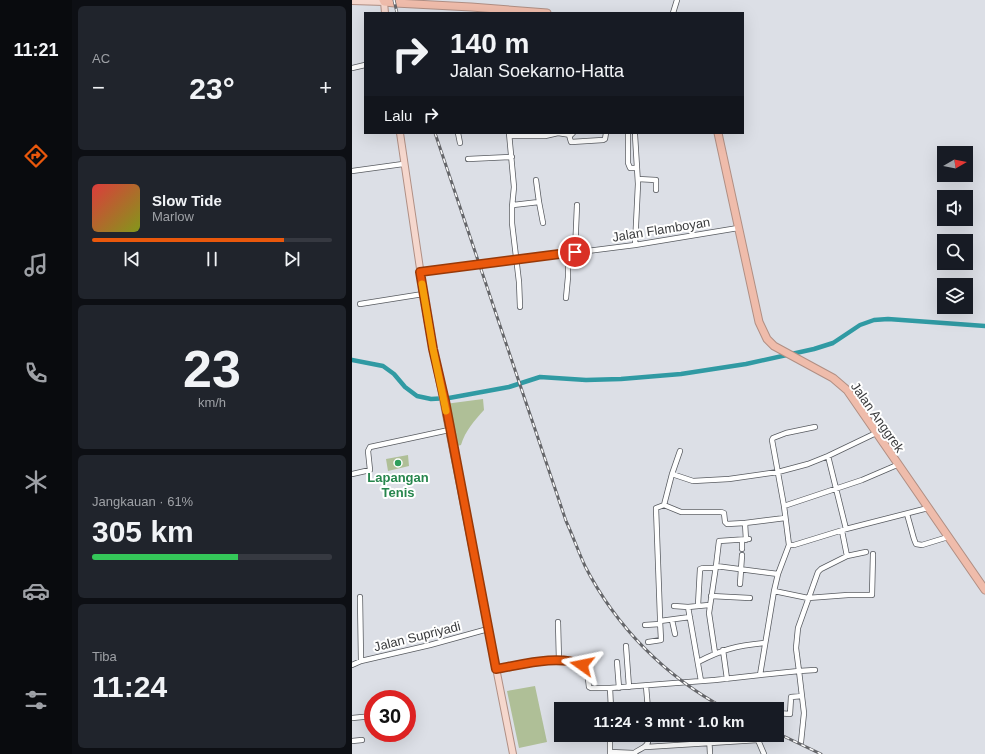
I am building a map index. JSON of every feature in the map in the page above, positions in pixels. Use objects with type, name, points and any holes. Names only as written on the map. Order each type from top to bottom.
[{"type":"highway","points":[[383,1],[395,4],[522,12]]},
{"type":"highway","name":"Jalan Anggrek","points":[[718,134],[759,322],[768,339],[774,346],[785,353],[837,381],[854,400],[897,465],[985,590]]},
{"type":"main road","points":[[352,1],[383,1],[385,12]]},
{"type":"main road","points":[[400,134],[403,164],[433,349],[445,401],[449,430],[513,754]]},
{"type":"street","points":[[673,12],[676,0]]},
{"type":"street","points":[[352,68],[364,65]]},
{"type":"street","points":[[458,134],[460,143]]},
{"type":"street","points":[[520,307],[512,215],[514,187],[510,135],[536,136],[551,134]]},
{"type":"street","points":[[571,134],[571,142],[603,140],[605,139],[606,134]]},
{"type":"street","points":[[628,134],[628,163],[630,168],[637,168]]},
{"type":"street","points":[[634,245],[638,179],[635,135]]},
{"type":"street","points":[[468,159],[512,157]]},
{"type":"street","points":[[352,170],[403,164]]},
{"type":"street","points":[[638,179],[656,180],[656,190]]},
{"type":"street","points":[[536,180],[543,223]]},
{"type":"street","points":[[513,205],[539,202]]},
{"type":"street","points":[[575,252],[577,205]]},
{"type":"street","name":"Jalan Flamboyan","points":[[420,272],[634,245],[738,228]]},
{"type":"street","points":[[566,298],[568,253]]},
{"type":"street","points":[[360,304],[423,294]]},
{"type":"street","points":[[760,675],[774,591],[778,574],[789,545],[784,506],[772,440],[773,438],[786,433],[814,427]]},
{"type":"street","points":[[352,474],[370,470],[368,451],[370,447],[449,430]]},
{"type":"street","points":[[672,474],[693,481],[729,479],[778,472],[808,464],[876,433]]},
{"type":"street","points":[[664,506],[672,474],[680,451]]},
{"type":"street","points":[[828,456],[844,530],[847,556]]},
{"type":"street","points":[[784,506],[862,480],[897,465]]},
{"type":"street","points":[[648,642],[661,640],[656,508],[664,506],[681,512],[721,512],[724,513],[726,523],[745,523],[785,518]]},
{"type":"street","points":[[789,545],[794,545],[928,508]]},
{"type":"street","points":[[907,514],[916,544],[922,545],[948,537]]},
{"type":"street","points":[[742,549],[746,540],[745,523]]},
{"type":"street","points":[[714,653],[709,605],[719,541],[746,540]]},
{"type":"street","points":[[801,742],[804,726],[796,648],[796,635],[800,619],[819,570],[847,556],[866,552]]},
{"type":"street","points":[[774,591],[808,598],[872,595],[873,554]]},
{"type":"street","points":[[740,584],[742,555]]},
{"type":"street","points":[[698,605],[700,569],[715,567],[778,574]]},
{"type":"street","points":[[711,596],[750,598]]},
{"type":"street","points":[[360,597],[361,661]]},
{"type":"street","points":[[674,606],[688,607],[709,605]]},
{"type":"street","points":[[688,607],[702,681]]},
{"type":"street","points":[[644,625],[690,617]]},
{"type":"street","points":[[672,620],[675,634]]},
{"type":"street","points":[[558,622],[559,661]]},
{"type":"street","name":"Jalan Supriyadi","points":[[352,665],[361,661],[430,645],[488,629]]},
{"type":"street","points":[[698,662],[714,653],[736,646],[765,643]]},
{"type":"street","points":[[626,646],[629,687]]},
{"type":"street","points":[[723,650],[727,679]]},
{"type":"street","points":[[496,669],[542,662],[559,661],[576,663],[583,666],[586,670],[589,687],[591,688],[646,686],[727,679],[799,670],[815,670]]},
{"type":"street","points":[[617,662],[619,688]]},
{"type":"street","points":[[646,686],[647,702]]},
{"type":"street","points":[[610,688],[611,702]]},
{"type":"street","points":[[784,714],[790,714],[791,698],[802,696]]},
{"type":"street","points":[[352,718],[364,717]]},
{"type":"street","points":[[352,741],[362,740]]},
{"type":"street","points":[[610,742],[610,753],[633,753],[646,747],[726,742]]},
{"type":"street","points":[[646,747],[648,742]]},
{"type":"street","points":[[759,742],[764,754]]},
{"type":"street","points":[[710,743],[710,754]]},
{"type":"green space","points":[[483,399],[484,410],[468,430],[461,445],[453,447],[445,404]]},
{"type":"green space","name":"Lapangan Tenis","points":[[408,455],[409,466],[388,471],[386,459]]},
{"type":"green space","points":[[535,686],[547,742],[519,748],[507,691]]},
{"type":"waterway","points":[[352,360],[383,366],[394,374],[405,387],[417,396],[431,399],[449,398],[509,387],[540,377],[586,380],[621,379],[681,374],[746,364],[814,349],[833,343],[860,325],[874,320],[888,319],[985,326]]},
{"type":"railway","points":[[394,0],[397,12]]},
{"type":"railway","points":[[435,134],[566,521],[585,566],[597,588],[627,630],[663,666],[683,682],[714,702]]},
{"type":"railway","points":[[784,736],[821,754]]},
{"type":"slow traffic","points":[[422,284],[428,323],[446,411]]},
{"type":"place","name":"Lapangan Tenis","points":[[398,463]]},
{"type":"route","points":[[575,252],[420,272],[433,349],[445,401],[449,430],[496,669],[553,660],[566,661],[582,665]]}]
